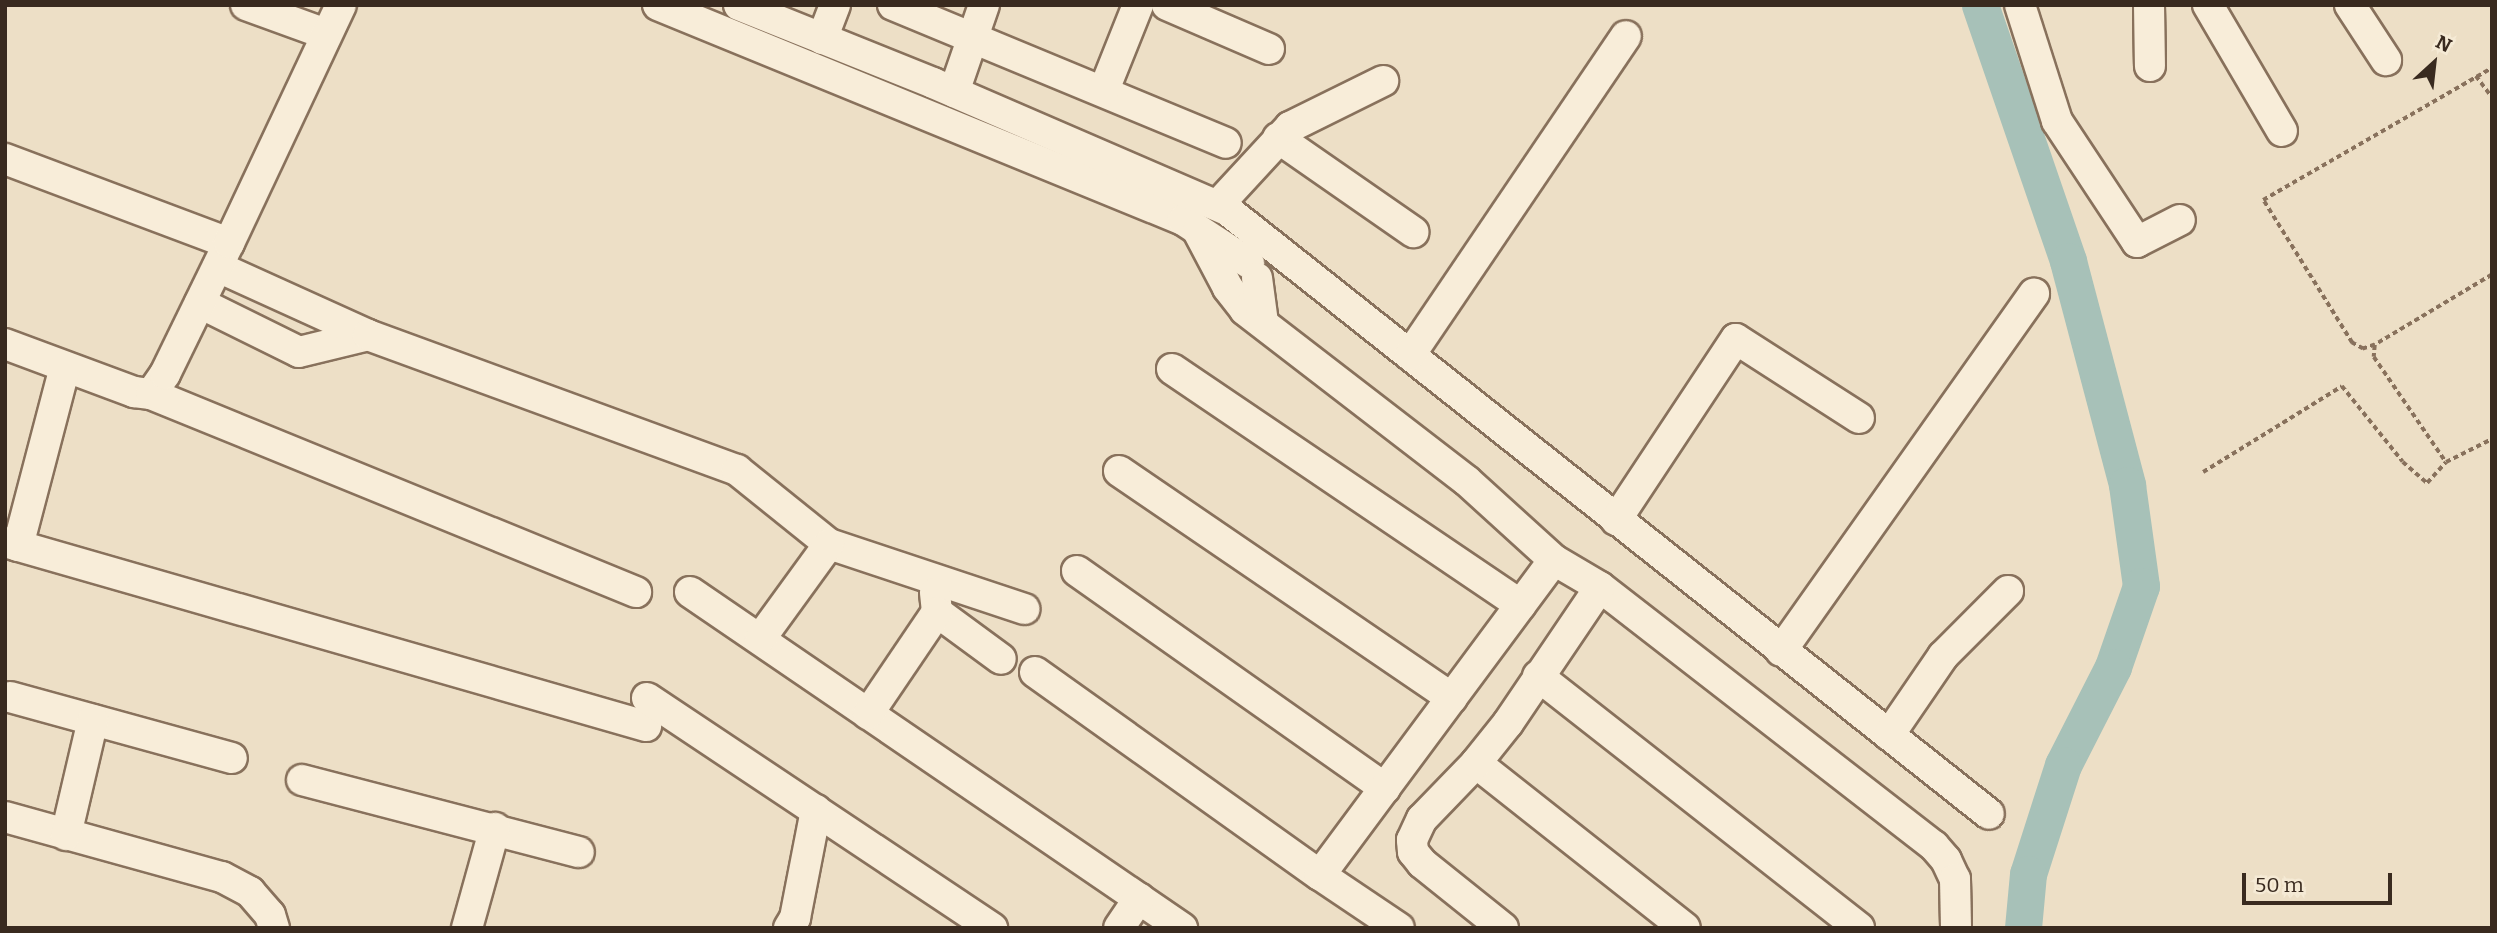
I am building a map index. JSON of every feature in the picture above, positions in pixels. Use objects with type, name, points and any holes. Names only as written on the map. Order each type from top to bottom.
[{"type":"street","points":[[246,5],[326,34]]},
{"type":"street","points":[[151,394],[165,374],[224,255],[341,5]]},
{"type":"street","points":[[658,5],[1183,220],[1253,270],[1263,323]]},
{"type":"street","points":[[739,5],[954,92],[1218,205],[1989,814]]},
{"type":"street","points":[[822,39],[835,5]]},
{"type":"street","points":[[893,5],[1104,90],[1226,143]]},
{"type":"street","points":[[954,92],[984,5]]},
{"type":"street","points":[[1104,90],[1138,5]]},
{"type":"street","points":[[1167,5],[1269,49]]},
{"type":"street","points":[[2020,5],[2057,121],[2137,242],[2180,220]]},
{"type":"street","points":[[2149,5],[2150,66]]},
{"type":"street","points":[[2208,5],[2282,131]]},
{"type":"street","points":[[2350,5],[2386,60]]},
{"type":"street","points":[[1410,355],[1626,36]]},
{"type":"street","points":[[1218,205],[1278,138],[1305,119],[1382,81]]},
{"type":"street","points":[[1278,138],[1413,232]]},
{"type":"street","points":[[5,159],[224,255],[368,335],[737,470],[829,544],[1024,609]]},
{"type":"street","points":[[1198,231],[1210,248],[1228,288],[1245,310],[1467,481],[1554,560],[1601,587],[1934,846],[1946,860],[1955,879],[1956,928]]},
{"type":"street","points":[[1781,651],[2034,294]]},
{"type":"street","points":[[200,303],[299,352],[368,335]]},
{"type":"street","points":[[1616,520],[1736,339],[1859,418]]},
{"type":"street","points":[[5,344],[134,392],[151,394],[636,592]]},
{"type":"street","points":[[65,367],[12,544],[647,712],[816,810],[992,928]]},
{"type":"street","points":[[1172,369],[1521,605]]},
{"type":"street","points":[[1119,471],[1452,698]]},
{"type":"street","points":[[760,639],[829,544]]},
{"type":"street","points":[[1320,875],[1554,560]]},
{"type":"street","points":[[1077,571],[1385,788]]},
{"type":"street","points":[[868,714],[937,612],[932,579]]},
{"type":"street","points":[[1503,928],[1422,863],[1413,852],[1412,840],[1422,819],[1476,763],[1601,587]]},
{"type":"street","points":[[1889,734],[1943,656],[2008,591]]},
{"type":"street","points":[[691,592],[1182,928]]},
{"type":"street","points":[[937,612],[1001,659]]},
{"type":"street","points":[[1035,672],[1399,928]]},
{"type":"street","points":[[1538,676],[1859,928]]},
{"type":"street","points":[[10,697],[232,758]]},
{"type":"street","points":[[66,835],[93,720]]},
{"type":"street","points":[[1476,763],[1685,928]]},
{"type":"street","points":[[302,780],[579,852]]},
{"type":"street","points":[[798,924],[816,810]]},
{"type":"street","points":[[5,817],[222,877],[250,892],[270,915],[274,928]]},
{"type":"street","points":[[467,928],[495,828]]},
{"type":"street","points":[[1119,928],[1139,898]]},
{"type":"path","points":[[2492,68],[2263,201],[2352,343],[2363,349],[2375,345],[2492,275]]},
{"type":"path","points":[[2476,76],[2492,97]]},
{"type":"path","points":[[2375,345],[2374,357],[2446,462]]},
{"type":"path","points":[[2203,472],[2342,386],[2403,462],[2427,484],[2446,462],[2492,439]]},
{"type":"waterway","points":[[1980,5],[2068,261],[2127,485],[2141,586],[2113,667],[2063,765],[2028,874],[2023,928]]}]
